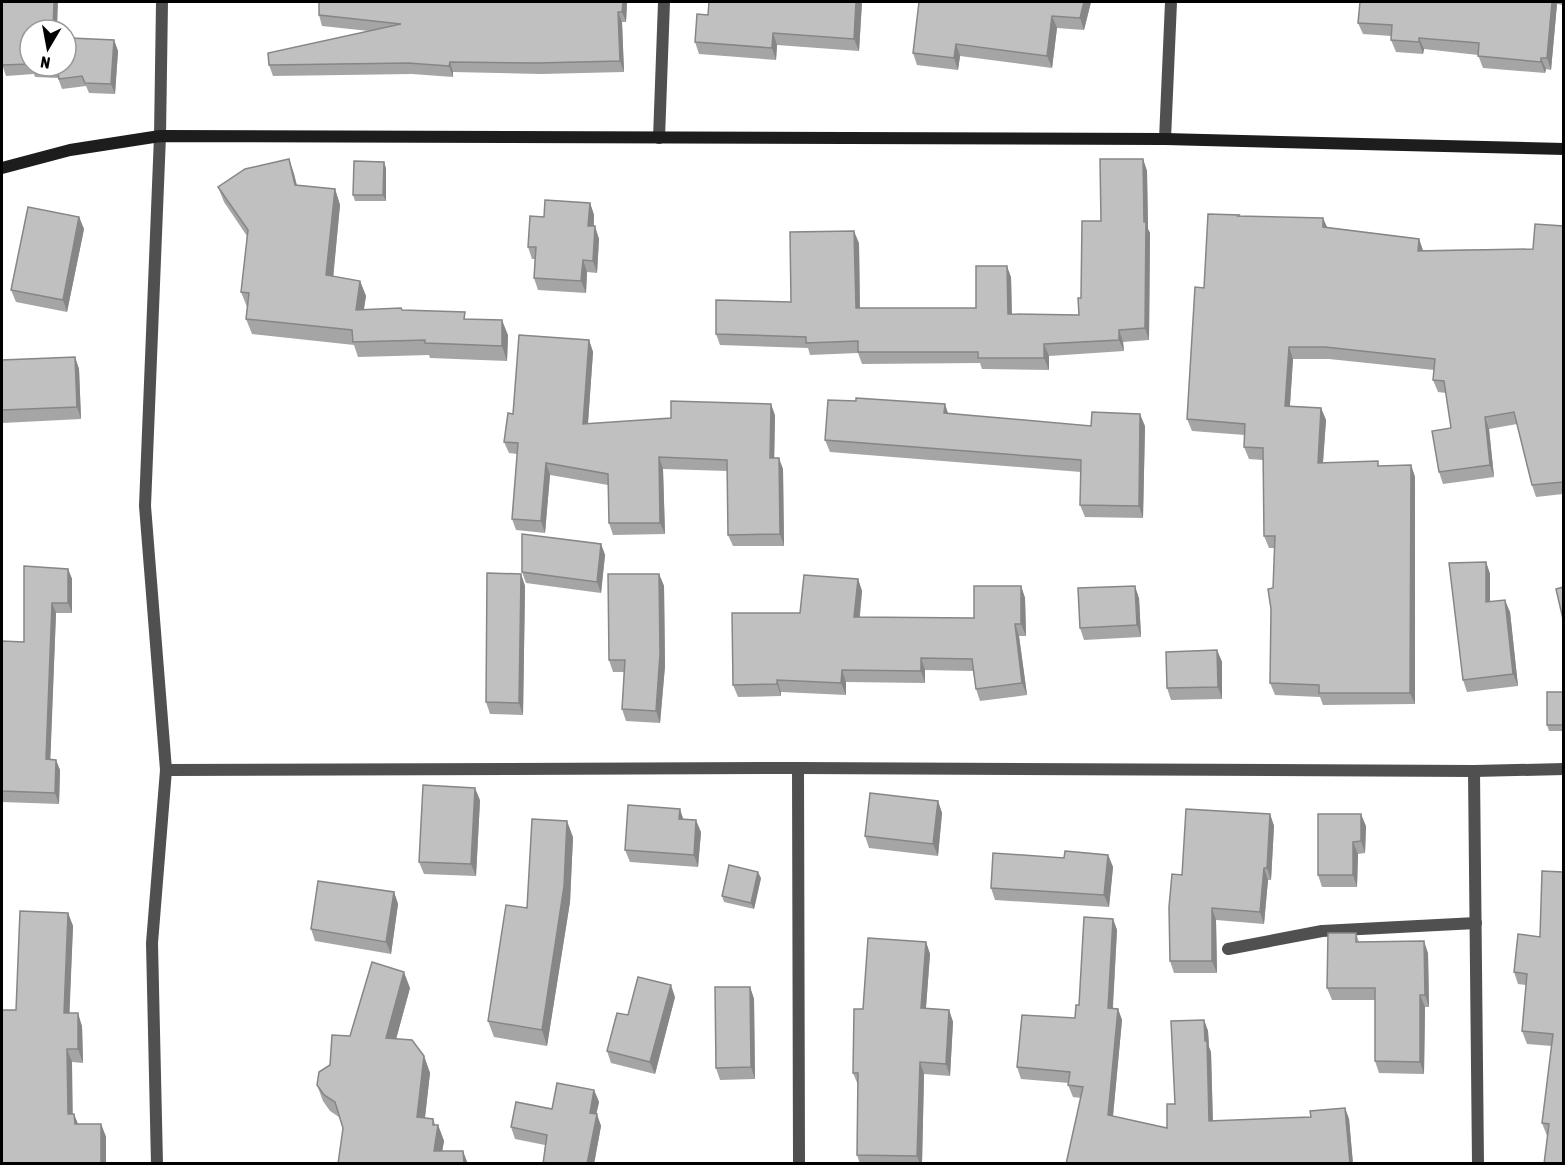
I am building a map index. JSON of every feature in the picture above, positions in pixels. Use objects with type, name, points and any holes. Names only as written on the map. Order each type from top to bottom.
[{"type":"street","points":[[157,1164],[152,943],[166,770],[145,506],[160,136],[162,2]]},
{"type":"street","points":[[659,138],[663,2]]},
{"type":"street","points":[[1165,139],[1171,2]]},
{"type":"street","points":[[2,168],[70,150],[160,136],[1165,139],[1563,149]]},
{"type":"street","points":[[166,770],[798,768],[1474,771],[1563,769]]},
{"type":"street","points":[[798,768],[800,1164]]},
{"type":"street","points":[[1474,771],[1478,1164]]},
{"type":"street","points":[[1228,949],[1322,931],[1476,923]]},
{"type":"building","points":[[2,2],[54,2],[53,18],[18,18],[18,64],[2,65]]},
{"type":"building","points":[[319,2],[623,2],[622,12],[618,12],[620,61],[450,62],[449,66],[408,63],[269,65],[268,53],[401,24],[319,15]]},
{"type":"building","points":[[709,2],[856,2],[854,39],[773,33],[772,48],[695,42],[697,14],[708,15]]},
{"type":"building","points":[[919,2],[1084,2],[1080,18],[1052,16],[1047,56],[956,44],[954,58],[913,53]]},
{"type":"building","points":[[1360,2],[1552,2],[1547,58],[1541,58],[1541,62],[1478,56],[1479,43],[1419,38],[1419,42],[1391,40],[1392,25],[1358,23]]},
{"type":"building","points":[[78,38],[114,40],[111,84],[85,83],[82,76],[78,77]]},
{"type":"building","points":[[289,159],[295,185],[335,189],[326,275],[360,281],[356,310],[401,308],[402,310],[465,312],[464,319],[502,320],[502,346],[425,343],[425,340],[353,342],[352,330],[246,319],[249,293],[241,292],[248,230],[218,187],[245,169]]},
{"type":"building","points":[[1100,159],[1143,159],[1144,222],[1146,222],[1145,328],[1119,330],[1119,340],[1044,344],[1044,358],[978,358],[978,352],[858,352],[858,341],[806,343],[806,337],[716,334],[716,300],[791,302],[790,232],[854,231],[856,308],[976,308],[976,266],[1007,266],[1008,314],[1079,315],[1082,221],[1101,221]]},
{"type":"building","points":[[354,161],[384,162],[383,195],[353,195]]},
{"type":"building","points":[[545,200],[590,203],[588,226],[595,226],[593,261],[583,260],[581,281],[534,278],[536,247],[528,247],[530,216],[544,217]]},
{"type":"building","points":[[28,207],[79,217],[63,300],[11,290]]},
{"type":"building","points":[[1208,214],[1323,218],[1323,227],[1419,239],[1418,251],[1533,249],[1535,224],[1563,226],[1563,482],[1532,485],[1514,412],[1485,417],[1490,465],[1439,472],[1432,431],[1451,428],[1444,381],[1433,380],[1435,359],[1325,347],[1289,347],[1285,406],[1321,408],[1318,463],[1378,461],[1378,466],[1411,465],[1410,693],[1319,693],[1319,685],[1270,683],[1271,609],[1268,589],[1273,588],[1275,536],[1264,536],[1263,448],[1244,447],[1245,424],[1187,419],[1195,287],[1204,288]]},
{"type":"building","points":[[519,335],[589,340],[583,424],[671,418],[671,401],[771,404],[770,458],[779,458],[780,534],[728,535],[727,460],[659,457],[660,523],[609,523],[608,474],[546,463],[541,521],[512,519],[518,443],[504,442],[508,413],[513,414]]},
{"type":"building","points":[[75,357],[77,407],[2,410],[2,360]]},
{"type":"building","points":[[856,398],[945,404],[944,413],[1091,426],[1092,412],[1140,414],[1139,506],[1080,505],[1081,460],[825,440],[828,400],[856,401]]},
{"type":"building","points":[[522,534],[601,544],[597,582],[522,572]]},
{"type":"building","points":[[1486,562],[1486,602],[1505,600],[1513,674],[1463,680],[1449,563]]},
{"type":"building","points":[[24,566],[68,569],[68,603],[52,603],[46,759],[56,760],[55,793],[2,791],[2,641],[24,642]]},
{"type":"building","points":[[487,573],[521,574],[519,703],[486,702]]},
{"type":"building","points":[[608,574],[659,574],[660,654],[656,711],[622,709],[625,660],[609,660]]},
{"type":"building","points":[[804,575],[858,579],[854,617],[974,618],[974,586],[1021,586],[1021,624],[1015,624],[1022,683],[976,689],[972,659],[921,658],[921,671],[842,670],[841,683],[777,680],[777,684],[733,685],[732,613],[800,613]]},
{"type":"building","points":[[1135,586],[1137,625],[1080,628],[1078,588]]},
{"type":"building","points":[[1563,587],[1563,619],[1556,589]]},
{"type":"building","points":[[1217,650],[1218,687],[1167,688],[1166,652]]},
{"type":"building","points":[[1547,692],[1563,692],[1563,725],[1547,725]]},
{"type":"building","points":[[423,785],[475,788],[471,864],[419,862]]},
{"type":"building","points":[[870,793],[938,801],[933,844],[865,836]]},
{"type":"building","points":[[628,805],[680,809],[679,819],[696,820],[694,855],[625,850]]},
{"type":"building","points":[[1186,809],[1270,814],[1267,868],[1264,868],[1260,912],[1212,908],[1212,961],[1170,961],[1169,907],[1172,874],[1182,875]]},
{"type":"building","points":[[1318,814],[1361,814],[1361,841],[1353,842],[1353,875],[1318,875]]},
{"type":"building","points":[[532,819],[567,821],[564,886],[542,1030],[488,1021],[506,905],[527,908]]},
{"type":"building","points":[[1065,851],[1108,855],[1104,895],[991,888],[993,853],[1064,858]]},
{"type":"building","points":[[729,865],[758,872],[751,903],[722,896]]},
{"type":"building","points":[[1542,871],[1563,872],[1563,1164],[1544,1164],[1549,1124],[1542,1123],[1553,1034],[1522,1031],[1527,974],[1514,972],[1518,934],[1540,937]]},
{"type":"building","points":[[318,881],[394,892],[386,942],[311,929]]},
{"type":"building","points":[[20,911],[68,913],[64,1013],[78,1013],[78,1049],[67,1049],[68,1114],[74,1114],[75,1124],[101,1124],[101,1164],[2,1164],[2,1010],[16,1010]]},
{"type":"building","points":[[1084,917],[1113,919],[1108,1008],[1118,1009],[1108,1115],[1167,1128],[1167,1104],[1175,1104],[1171,1021],[1204,1020],[1205,1041],[1207,1041],[1209,1121],[1311,1117],[1310,1111],[1345,1108],[1350,1164],[1066,1164],[1083,1087],[1068,1085],[1070,1072],[1017,1067],[1022,1015],[1075,1018],[1076,1005],[1079,1005]]},
{"type":"building","points":[[1328,933],[1356,933],[1356,942],[1424,941],[1425,995],[1420,995],[1420,1062],[1375,1061],[1375,988],[1327,988]]},
{"type":"building","points":[[868,938],[926,942],[921,1008],[949,1010],[946,1064],[920,1062],[917,1156],[857,1155],[858,1073],[853,1073],[854,1009],[863,1009]]},
{"type":"building","points":[[372,962],[404,972],[386,1038],[412,1040],[424,1056],[417,1117],[433,1119],[433,1125],[438,1125],[434,1151],[463,1151],[464,1164],[338,1164],[343,1128],[335,1102],[324,1095],[317,1085],[319,1072],[330,1065],[332,1035],[350,1036]]},
{"type":"building","points":[[638,977],[671,985],[650,1062],[607,1051],[617,1013],[628,1015]]},
{"type":"building","points":[[715,987],[750,987],[751,1067],[716,1068]]},
{"type":"building","points":[[557,1083],[594,1090],[590,1113],[597,1114],[587,1164],[543,1164],[547,1135],[511,1127],[516,1102],[552,1109]]}]
